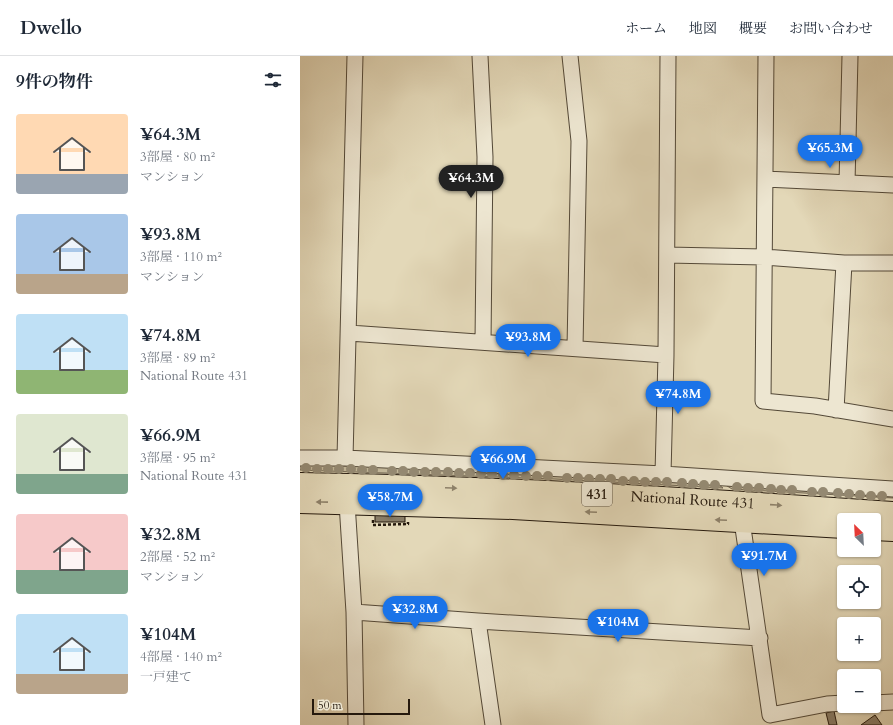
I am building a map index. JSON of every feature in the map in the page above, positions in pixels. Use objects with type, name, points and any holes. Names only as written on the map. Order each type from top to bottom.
[{"type":"highway","name":"National Route 431","points":[[300,484],[515,490],[893,513]]},
{"type":"highway","name":"National Route 431","points":[[300,502],[513,508],[837,527]]},
{"type":"highway","points":[[881,529],[893,530]]},
{"type":"street","points":[[345,458],[355,56]]},
{"type":"street","points":[[480,56],[485,157],[483,342]]},
{"type":"street","points":[[570,56],[579,141],[575,348]]},
{"type":"street","points":[[663,474],[666,355],[668,56]]},
{"type":"street","points":[[766,56],[763,401],[893,419]]},
{"type":"street","points":[[847,183],[850,56]]},
{"type":"street","points":[[765,179],[893,185]]},
{"type":"street","points":[[666,255],[764,257],[844,263],[893,263]]},
{"type":"street","points":[[836,410],[844,263]]},
{"type":"street","points":[[348,334],[666,355]]},
{"type":"street","points":[[300,458],[345,458],[663,474],[893,489]]},
{"type":"street","points":[[347,503],[354,612],[356,725]]},
{"type":"street","points":[[742,521],[771,720],[827,704],[837,703]]},
{"type":"street","points":[[354,612],[760,638]]},
{"type":"street","points":[[478,621],[493,725]]},
{"type":"street","points":[[881,703],[893,702]]},
{"type":"path","points":[[373,525],[408,524],[409,519]]},
{"type":"shaded area","points":[[300,465],[422,468],[595,476],[719,485],[723,488],[555,479],[300,470]]},
{"type":"shaded area","points":[[724,484],[893,495],[893,498],[732,489]]},
{"type":"building","points":[[375,514],[405,515],[405,522],[375,522]]},
{"type":"building","points":[[834,711],[837,725],[829,725],[826,713]]},
{"type":"building","points":[[875,715],[882,725],[861,725]]}]
